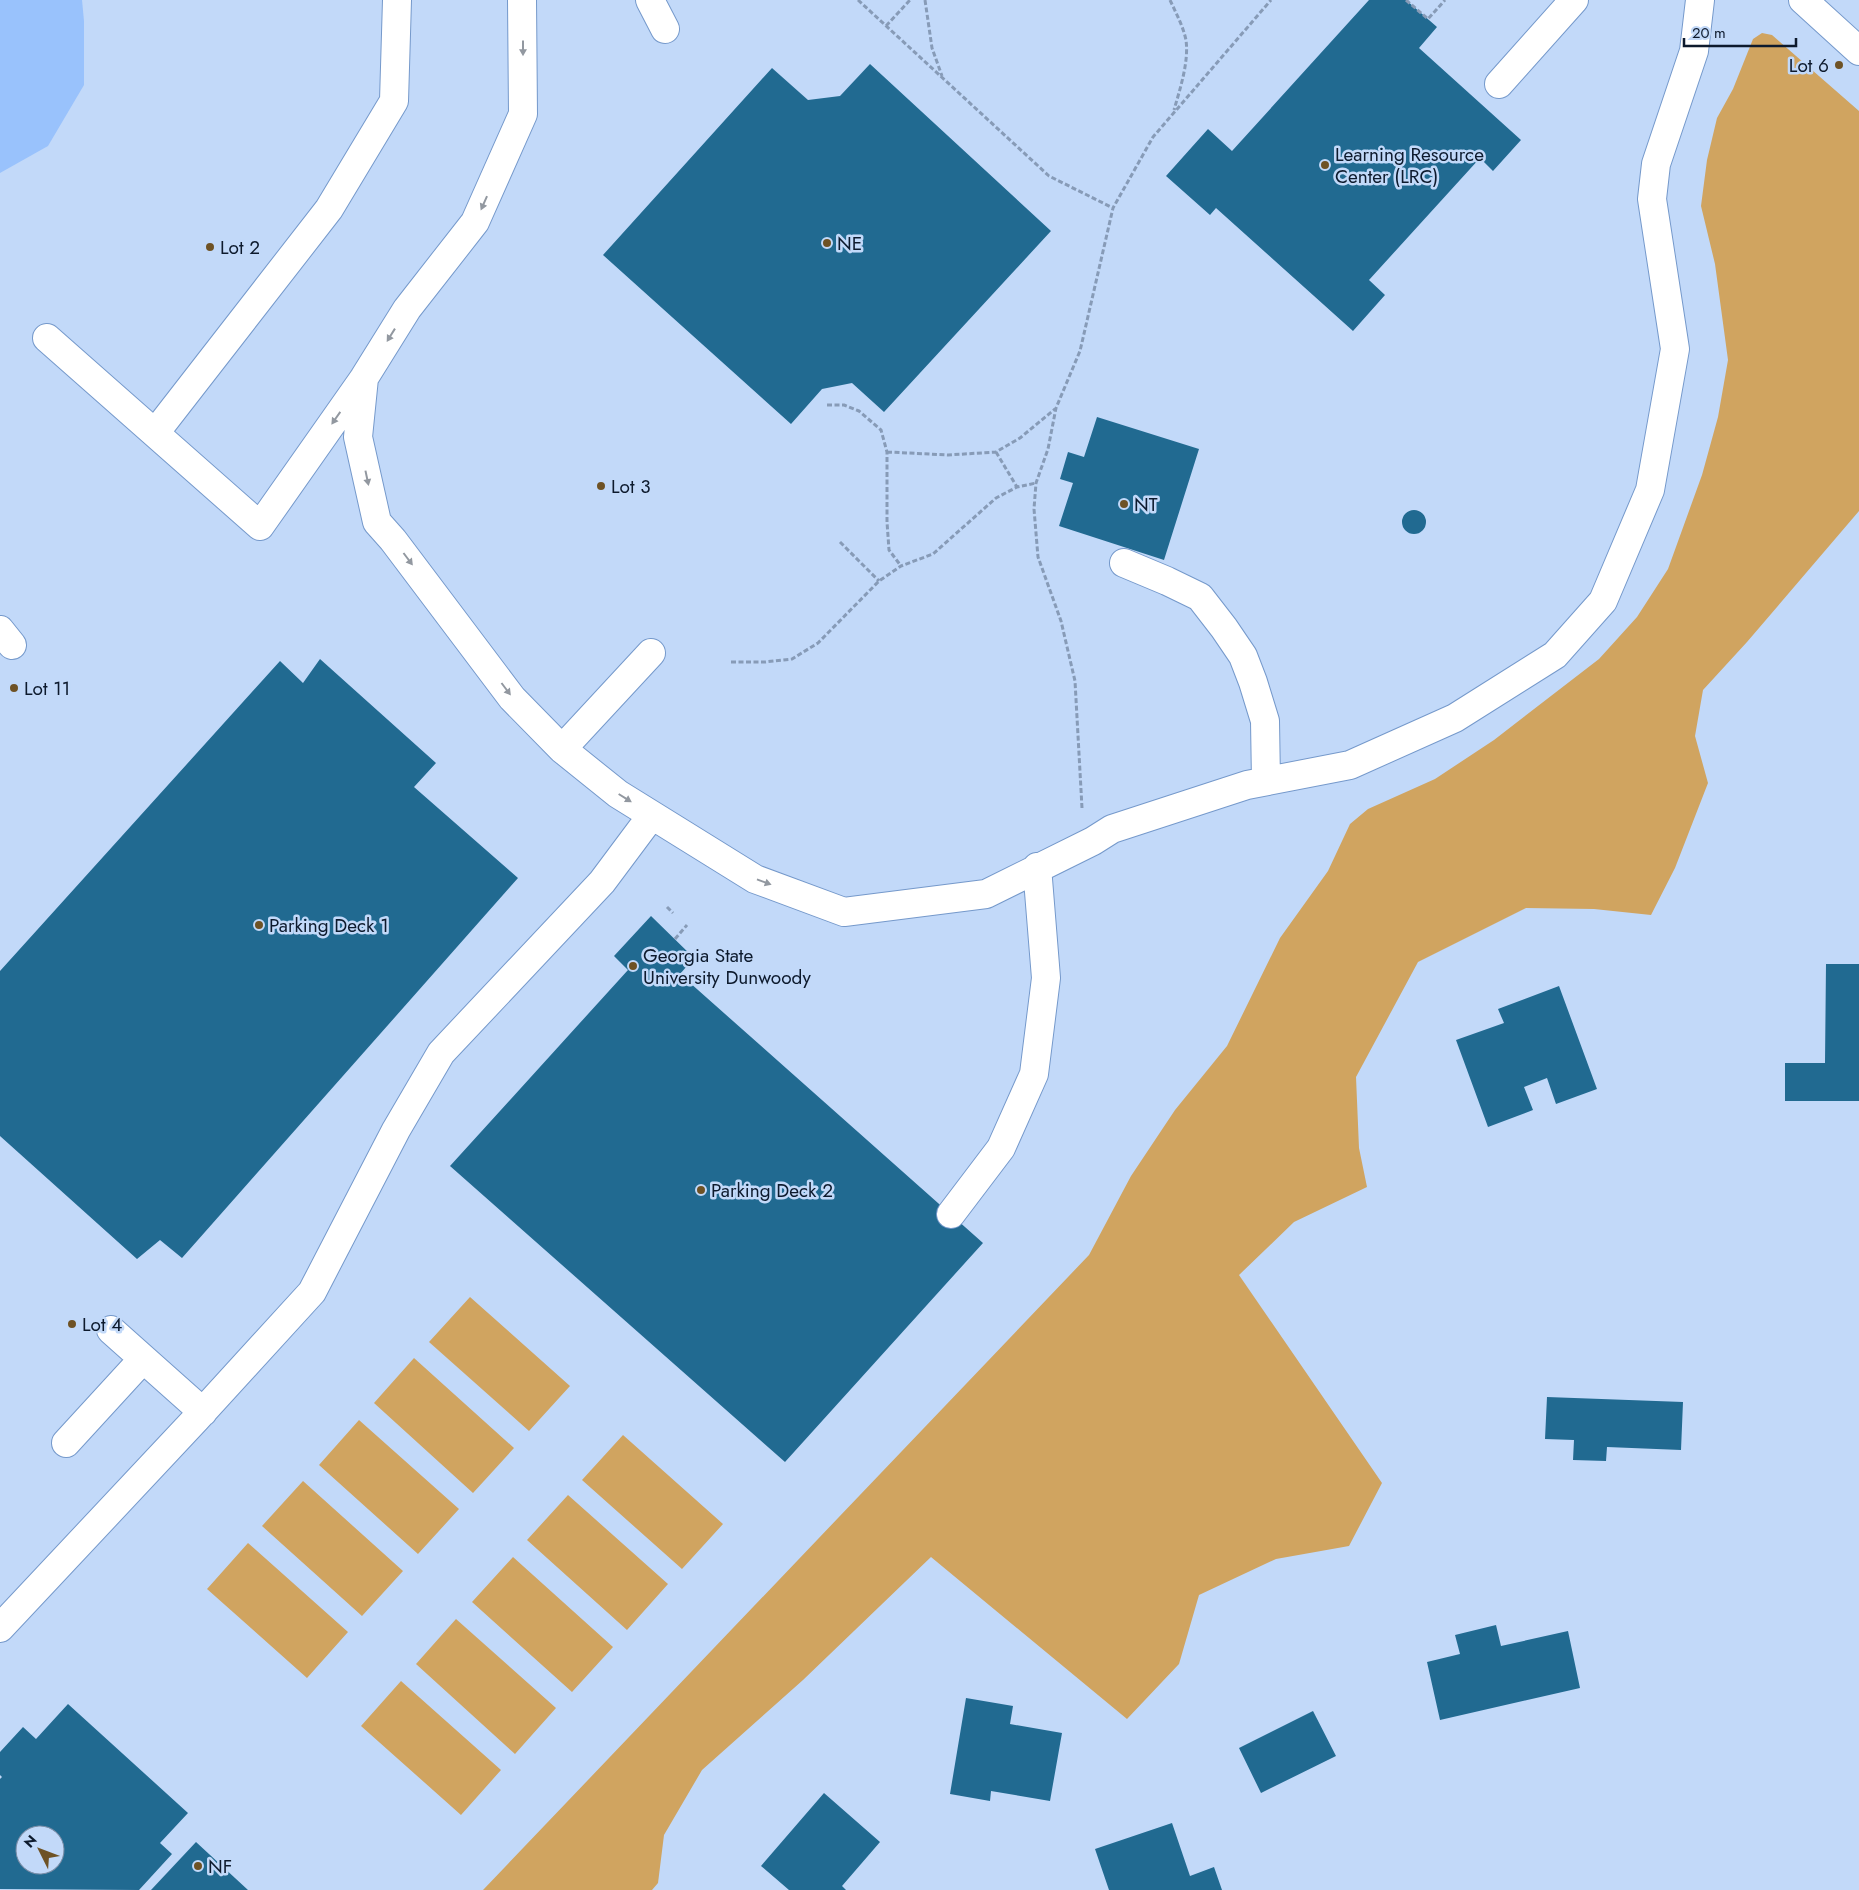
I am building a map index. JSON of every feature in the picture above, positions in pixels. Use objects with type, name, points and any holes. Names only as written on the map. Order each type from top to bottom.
[{"type":"lane","points":[[155,433],[329,209],[394,102],[397,0]]},
{"type":"lane","points":[[47,338],[260,526],[364,378],[407,310],[475,222],[523,114],[524,3],[522,0]]},
{"type":"lane","points":[[650,0],[665,29]]},
{"type":"lane","points":[[1499,84],[1574,0]]},
{"type":"lane","points":[[364,378],[358,437],[377,522],[393,540],[512,698],[562,749],[618,794],[755,879],[844,912],[986,894],[1037,867],[1093,841],[1112,829],[1247,785],[1350,765],[1455,718],[1555,655],[1604,601],[1650,490],[1675,349],[1652,199],[1656,164],[1694,51],[1700,0]]},
{"type":"lane","points":[[1803,0],[1859,51]]},
{"type":"lane","points":[[1124,563],[1167,581],[1200,598],[1243,656],[1265,721],[1266,781]]},
{"type":"lane","points":[[562,749],[651,653]]},
{"type":"lane","points":[[0,1628],[203,1412],[312,1292],[396,1130],[441,1053],[602,882],[652,815]]},
{"type":"lane","points":[[951,1214],[1002,1148],[1034,1074],[1046,978],[1037,867]]},
{"type":"lane","points":[[111,1330],[203,1412]]},
{"type":"lane","points":[[66,1444],[143,1358]]},
{"type":"path","points":[[858,0],[1049,176],[1113,208]]},
{"type":"path","points":[[886,26],[910,0]]},
{"type":"path","points":[[925,0],[932,48],[942,77]]},
{"type":"path","points":[[1170,0],[1180,21],[1186,41],[1184,76],[1174,112]]},
{"type":"path","points":[[1082,811],[1075,681],[1061,621],[1038,557],[1034,509],[1036,483],[1048,449],[1056,408],[1080,351],[1113,208],[1153,137],[1271,0]]},
{"type":"path","points":[[1406,0],[1428,19],[1445,0]]},
{"type":"path","points":[[827,405],[844,405],[858,411],[881,430],[888,452],[887,522],[889,550],[901,566]]},
{"type":"path","points":[[888,452],[948,455],[996,452],[1020,438],[1056,408]]},
{"type":"path","points":[[996,452],[1017,486]]},
{"type":"path","points":[[731,662],[765,662],[792,658],[818,643],[879,581],[901,566],[933,554],[996,498],[1017,486],[1036,483]]},
{"type":"path","points":[[840,542],[879,581]]},
{"type":"path","points":[[667,907],[674,913]]},
{"type":"path","points":[[675,939],[686,925]]},
{"type":"shaded area","points":[[1762,33],[1772,35],[1859,111],[1859,511],[1747,642],[1703,690],[1695,736],[1708,783],[1675,868],[1651,915],[1594,909],[1526,908],[1418,962],[1356,1077],[1359,1148],[1367,1187],[1294,1222],[1239,1275],[1382,1483],[1349,1546],[1276,1559],[1199,1595],[1179,1664],[1127,1719],[931,1557],[803,1680],[702,1770],[664,1835],[658,1883],[652,1890],[483,1890],[1089,1255],[1131,1176],[1175,1110],[1227,1046],[1280,938],[1328,871],[1350,824],[1368,809],[1435,779],[1494,740],[1599,659],[1637,617],[1668,569],[1702,475],[1718,417],[1728,360],[1715,264],[1701,206],[1707,160],[1717,118],[1733,89],[1753,39]]},
{"type":"shaded area","points":[[470,1297],[570,1386],[529,1431],[429,1342]]},
{"type":"shaded area","points":[[414,1358],[514,1448],[473,1493],[374,1403]]},
{"type":"shaded area","points":[[359,1420],[459,1509],[418,1554],[319,1465]]},
{"type":"shaded area","points":[[623,1435],[723,1524],[682,1569],[582,1480]]},
{"type":"shaded area","points":[[303,1481],[403,1571],[362,1616],[262,1526]]},
{"type":"shaded area","points":[[568,1495],[668,1584],[627,1630],[527,1540]]},
{"type":"shaded area","points":[[248,1543],[348,1632],[307,1678],[207,1589]]},
{"type":"shaded area","points":[[513,1557],[613,1647],[572,1692],[472,1602]]},
{"type":"shaded area","points":[[456,1619],[556,1708],[515,1754],[416,1664]]},
{"type":"shaded area","points":[[401,1681],[501,1770],[461,1815],[361,1726]]},
{"type":"water","points":[[0,0],[82,0],[84,21],[84,85],[48,146],[0,173]]},
{"type":"building","name":"Learning Resource Center (LRC)","points":[[1369,0],[1406,0],[1437,27],[1419,48],[1521,140],[1493,171],[1480,158],[1369,280],[1385,295],[1353,331],[1216,208],[1210,215],[1166,176],[1208,129],[1232,151]]},
{"type":"building","name":"NE","points":[[870,64],[1051,231],[884,412],[852,383],[822,389],[791,424],[603,255],[772,68],[808,100],[840,96]]},
{"type":"building","name":"NT","points":[[1097,417],[1199,449],[1164,560],[1059,526],[1073,483],[1060,479],[1068,452],[1084,457]]},
{"type":"building","points":[[1409,510],[1419,510],[1426,517],[1426,527],[1419,534],[1409,534],[1402,527],[1402,517]]},
{"type":"building","name":"Parking Deck 1","points":[[320,659],[436,763],[414,787],[518,878],[182,1258],[160,1240],[137,1259],[0,1136],[0,971],[280,661],[303,683]]},
{"type":"building","name":"Parking Deck 2","points":[[651,916],[694,958],[680,974],[983,1243],[785,1462],[450,1166],[628,970],[614,956]]},
{"type":"building","points":[[1826,964],[1859,964],[1859,1101],[1785,1101],[1785,1063],[1825,1063]]},
{"type":"building","points":[[1559,986],[1597,1089],[1556,1104],[1547,1078],[1524,1087],[1533,1110],[1488,1127],[1456,1040],[1504,1023],[1498,1009]]},
{"type":"building","points":[[1547,1397],[1683,1402],[1681,1450],[1607,1447],[1606,1461],[1573,1460],[1574,1440],[1545,1439]]},
{"type":"building","points":[[1496,1625],[1501,1646],[1568,1631],[1580,1688],[1440,1720],[1427,1662],[1460,1654],[1455,1635]]},
{"type":"building","points":[[966,1698],[1013,1706],[1010,1724],[1062,1733],[1050,1801],[991,1791],[990,1801],[950,1794]]},
{"type":"building","points":[[68,1704],[188,1813],[160,1843],[172,1854],[139,1890],[0,1889],[0,1779],[2,1777],[0,1775],[0,1752],[23,1727],[36,1739]]},
{"type":"building","points":[[1313,1711],[1336,1756],[1261,1793],[1239,1748]]},
{"type":"building","points":[[824,1793],[880,1842],[842,1886],[846,1890],[789,1890],[761,1866]]},
{"type":"building","points":[[1172,1823],[1190,1876],[1214,1867],[1222,1890],[1109,1890],[1095,1849]]},
{"type":"building","name":"NF","points":[[196,1842],[248,1890],[151,1890]]},
{"type":"place","name":"Lot 6","points":[[1839,65]]},
{"type":"place","name":"Learning Resource Center (LRC)","points":[[1325,165]]},
{"type":"place","name":"NE","points":[[827,243]]},
{"type":"place","name":"Lot 2","points":[[210,247]]},
{"type":"place","name":"Lot 3","points":[[601,486]]},
{"type":"place","name":"NT","points":[[1124,504]]},
{"type":"place","name":"Lot 11","points":[[14,688]]},
{"type":"place","name":"Parking Deck 1","points":[[259,925]]},
{"type":"place","name":"Georgia State University Dunwoody","points":[[633,966]]},
{"type":"place","name":"Parking Deck 2","points":[[701,1190]]},
{"type":"place","name":"Lot 4","points":[[72,1324]]},
{"type":"place","name":"NF","points":[[198,1866]]}]
